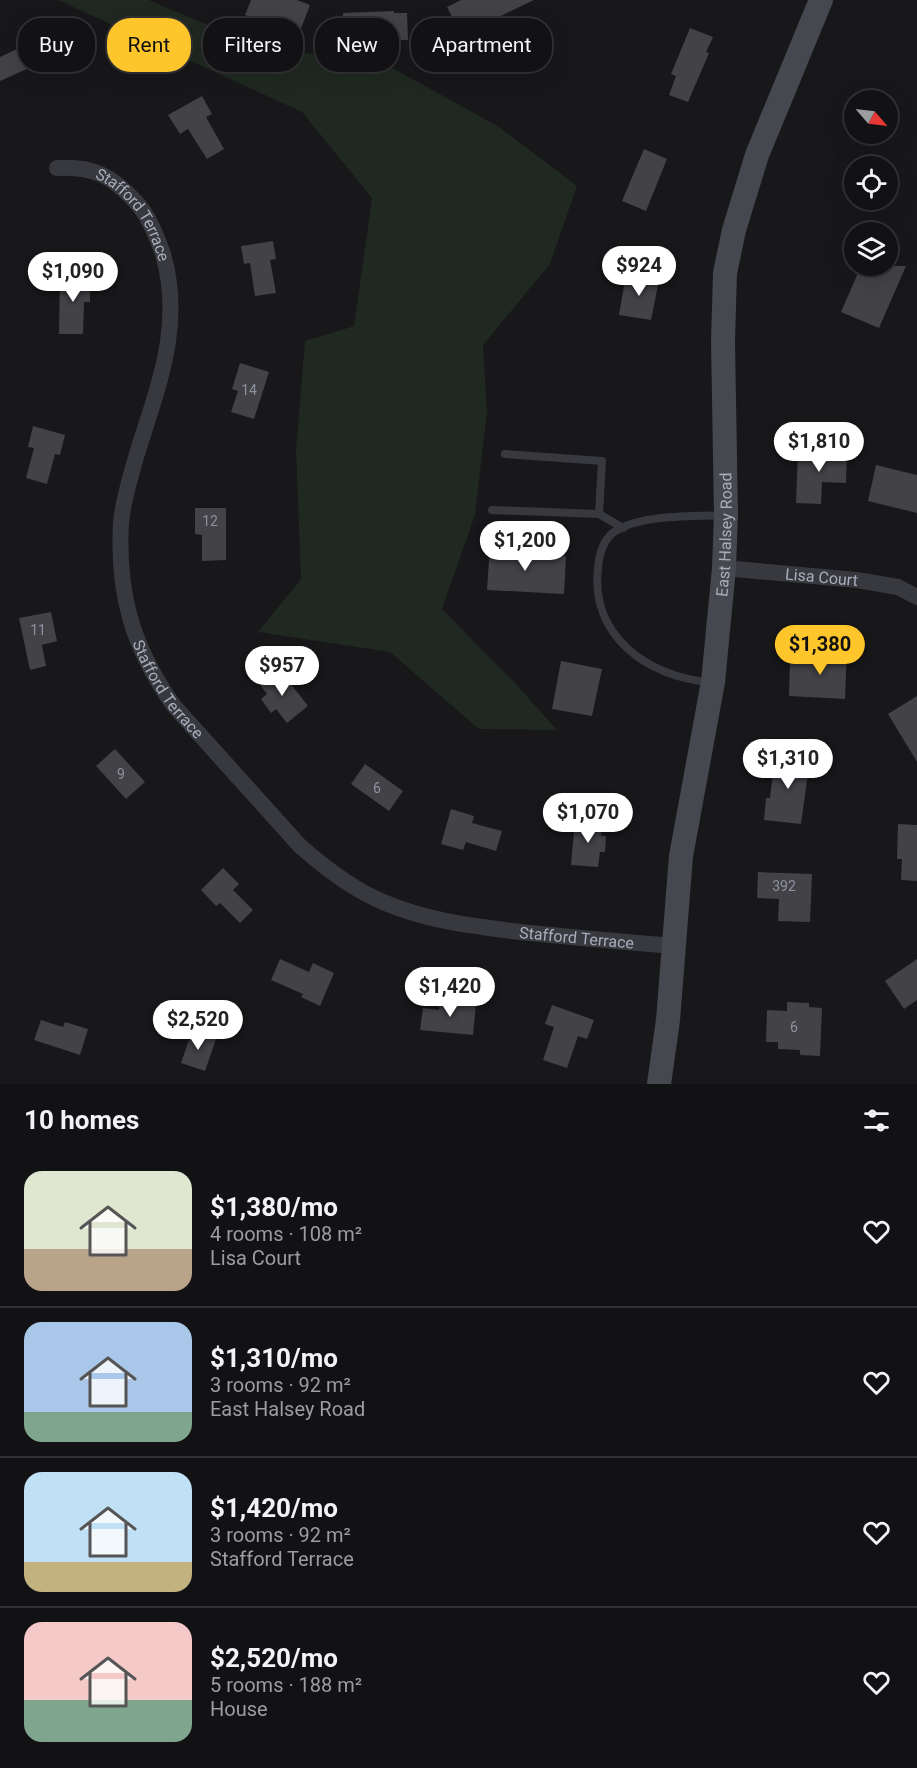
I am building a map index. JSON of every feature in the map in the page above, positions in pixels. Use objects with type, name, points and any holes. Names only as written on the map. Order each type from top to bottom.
[{"type":"street","name":"East Halsey Road","points":[[659,1084],[668,1020],[681,856],[713,682],[724,568],[726,514],[723,341],[725,273],[734,230],[757,155],[821,0]]},
{"type":"street","name":"Stafford Terrace","points":[[57,168],[75,167],[97,171],[121,186],[140,206],[147,218],[168,271],[171,326],[167,354],[125,494],[120,556],[130,620],[144,659],[174,706],[300,846],[349,884],[381,901],[421,916],[462,925],[674,946]]},
{"type":"street","name":"Lisa Court","points":[[724,568],[857,580],[898,587],[917,597]]},
{"type":"lane","points":[[505,454],[602,461],[598,514]]},
{"type":"lane","points":[[492,510],[598,514],[623,528]]},
{"type":"lane","points":[[713,682],[689,680],[660,671],[636,657],[616,636],[603,614],[596,583],[600,550],[614,532],[636,523],[726,514]]},
{"type":"shaded area","points":[[58,0],[149,0],[203,23],[203,67],[191,61],[191,18],[107,18],[107,22]]},
{"type":"shaded area","points":[[303,53],[315,54],[315,72],[399,72],[499,127],[577,186],[550,264],[483,345],[487,412],[475,515],[442,609],[516,684],[557,730],[479,729],[390,652],[258,632],[301,579],[296,451],[305,341],[354,326],[372,198],[302,112],[215,72],[303,72]]},
{"type":"building","points":[[251,0],[297,0],[310,5],[303,23],[303,18],[254,18],[245,15]]},
{"type":"building","points":[[461,0],[534,0],[496,18],[452,18],[447,7]]},
{"type":"building","points":[[394,11],[394,13],[407,13],[408,40],[399,40],[399,18],[343,18],[343,13]]},
{"type":"building","points":[[690,28],[713,37],[706,52],[709,53],[688,102],[669,95],[676,76],[671,74]]},
{"type":"building","points":[[18,49],[18,72],[20,72],[0,81],[0,57]]},
{"type":"building","points":[[202,96],[212,114],[206,117],[224,149],[207,159],[188,129],[180,134],[168,115]]},
{"type":"building","points":[[644,149],[667,159],[646,211],[622,201]]},
{"type":"building","points":[[273,241],[276,259],[270,260],[276,293],[255,296],[250,263],[244,264],[241,246]]},
{"type":"building","points":[[898,266],[906,266],[879,328],[841,312],[857,276],[898,276]]},
{"type":"building","points":[[626,274],[659,280],[651,320],[619,315]]},
{"type":"building","points":[[60,276],[90,276],[90,302],[84,302],[83,334],[59,334]]},
{"type":"building","points":[[240,363],[269,372],[254,419],[231,412],[238,391],[232,389]]},
{"type":"building","points":[[33,426],[65,435],[60,455],[55,454],[47,484],[26,478],[34,448],[28,447]]},
{"type":"building","points":[[798,449],[847,451],[846,483],[822,482],[821,504],[796,503]]},
{"type":"building","points":[[876,465],[917,475],[917,513],[868,501]]},
{"type":"building","points":[[195,508],[226,508],[226,560],[202,561],[202,535],[195,534]]},
{"type":"building","points":[[490,545],[512,546],[512,554],[566,556],[564,594],[487,590]]},
{"type":"building","points":[[51,612],[57,641],[42,645],[46,666],[30,670],[19,618]]},
{"type":"building","points":[[824,647],[847,648],[845,699],[789,696],[790,659],[824,661]]},
{"type":"building","points":[[561,661],[602,669],[592,716],[552,709]]},
{"type":"building","points":[[280,670],[308,706],[287,723],[276,709],[271,713],[261,699],[267,694],[260,685]]},
{"type":"building","points":[[917,696],[917,762],[888,714]]},
{"type":"building","points":[[115,749],[145,782],[126,799],[96,766]]},
{"type":"building","points":[[775,755],[810,759],[801,824],[764,820],[766,798],[770,798]]},
{"type":"building","points":[[365,764],[403,791],[389,811],[351,784]]},
{"type":"building","points":[[451,809],[474,816],[472,823],[502,831],[496,851],[466,842],[463,850],[441,844]]},
{"type":"building","points":[[575,821],[602,823],[601,836],[606,836],[605,852],[600,852],[598,867],[571,865]]},
{"type":"building","points":[[898,824],[917,825],[917,881],[901,880],[902,859],[897,859]]},
{"type":"building","points":[[223,868],[239,884],[233,890],[253,910],[240,923],[220,903],[216,906],[201,890]]},
{"type":"building","points":[[758,872],[812,874],[810,922],[778,921],[779,899],[757,898]]},
{"type":"building","points":[[280,959],[309,972],[313,963],[334,973],[320,1006],[301,997],[303,994],[271,980]]},
{"type":"building","points":[[917,959],[917,1000],[904,1009],[885,981]]},
{"type":"building","points":[[440,999],[476,1003],[473,1035],[420,1030],[423,1008],[439,1010]]},
{"type":"building","points":[[787,1002],[809,1003],[809,1007],[822,1008],[820,1056],[800,1055],[800,1050],[778,1049],[778,1042],[766,1042],[767,1010],[787,1011]]},
{"type":"building","points":[[552,1005],[594,1020],[587,1039],[578,1036],[567,1068],[543,1060],[554,1027],[545,1024]]},
{"type":"building","points":[[41,1020],[63,1027],[65,1022],[88,1029],[80,1055],[34,1040]]},
{"type":"building","points":[[192,1031],[216,1039],[205,1071],[181,1063]]}]
